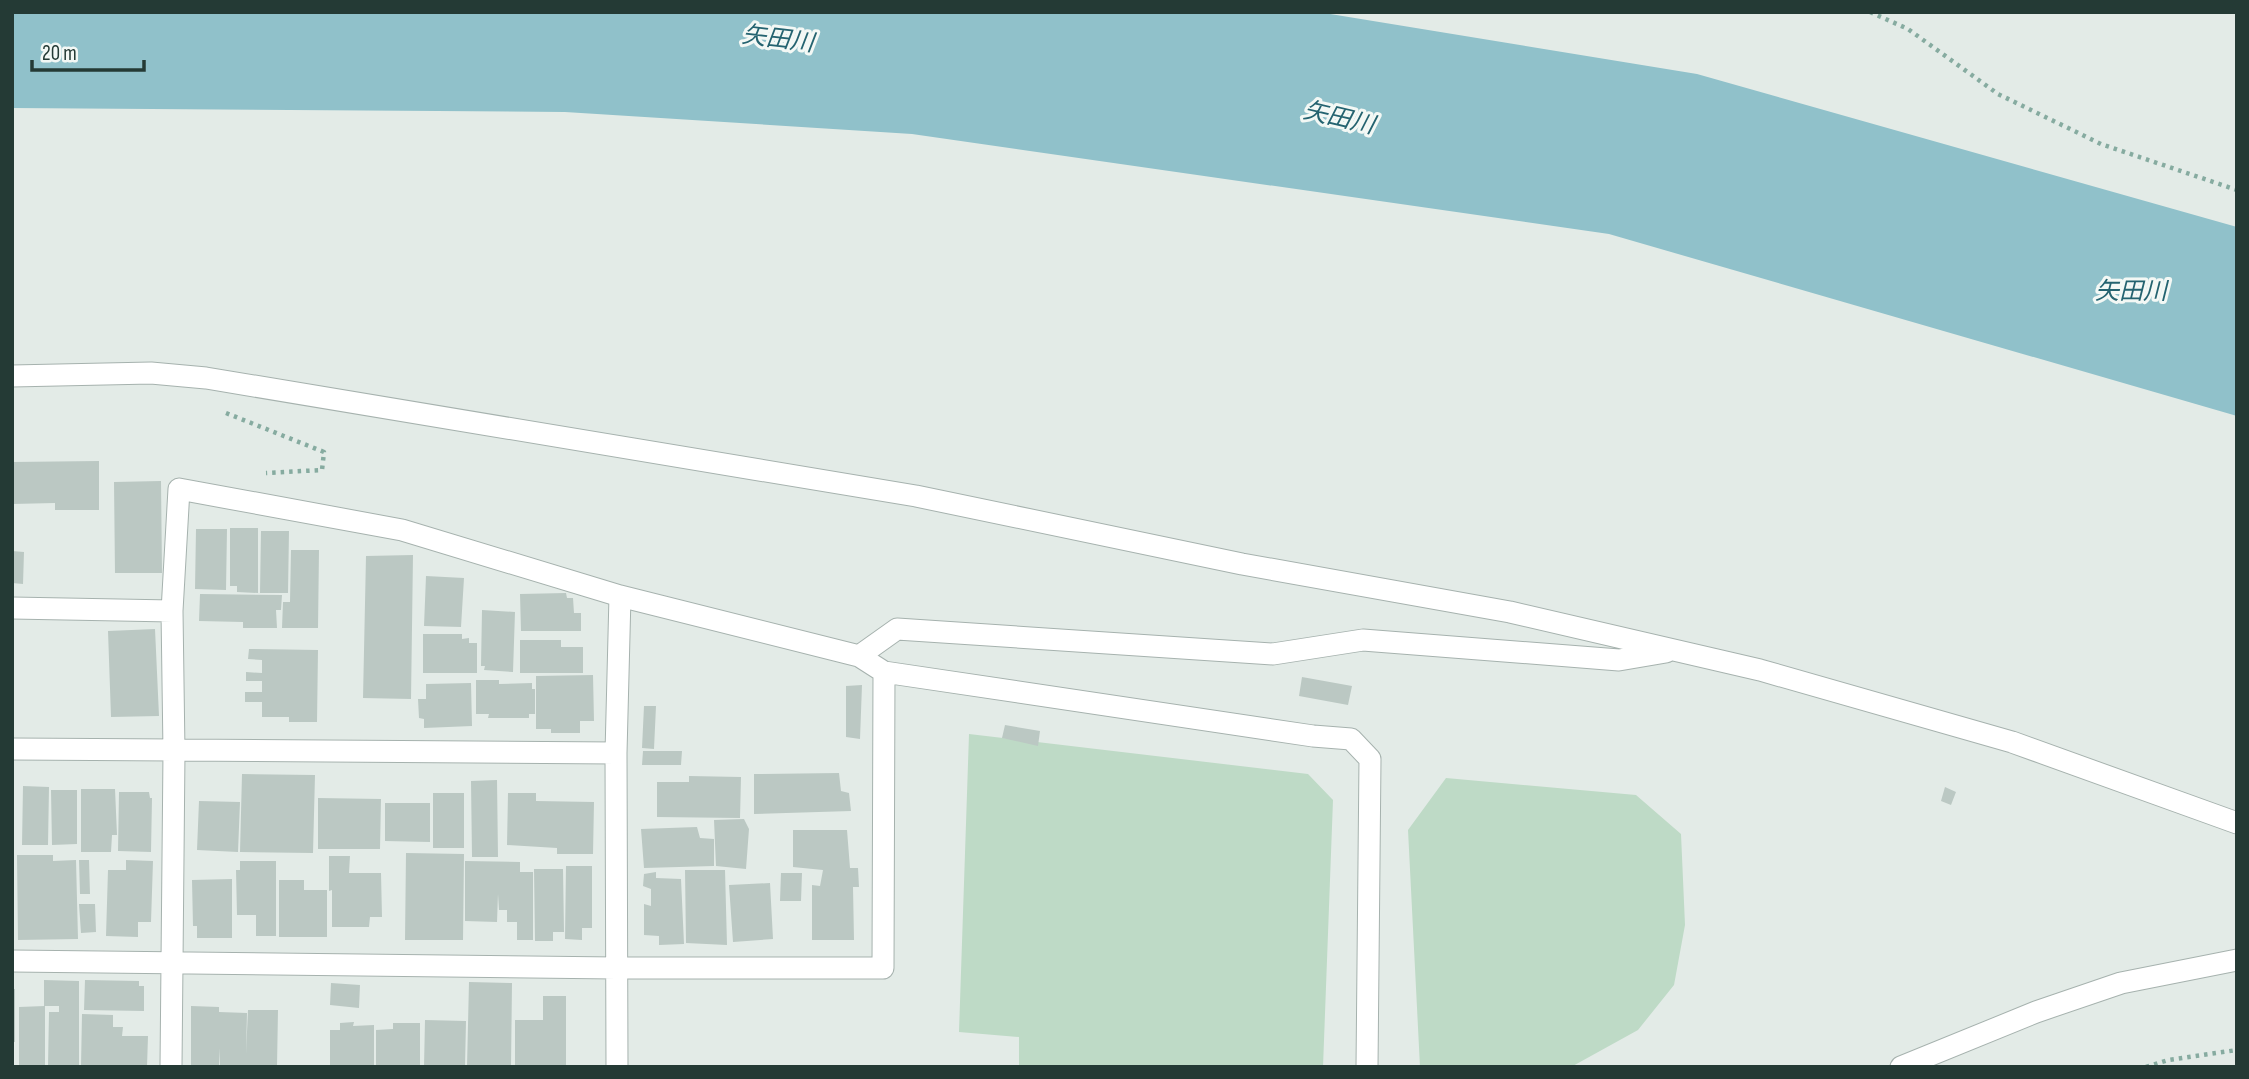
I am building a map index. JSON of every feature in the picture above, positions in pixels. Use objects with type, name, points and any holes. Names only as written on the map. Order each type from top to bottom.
[{"type":"street","points":[[12,376],[151,373],[206,378],[916,496],[1242,564],[1510,612],[1760,670],[2012,742],[2237,823]]},
{"type":"street","points":[[171,1067],[174,752],[172,611],[179,489],[402,530],[620,596],[859,656],[884,672],[1314,736],[1350,739],[1370,760],[1367,1067]]},
{"type":"street","points":[[617,1067],[616,753],[620,596]]},
{"type":"street","points":[[12,608],[172,611]]},
{"type":"street","points":[[859,656],[897,629],[1273,654],[1363,640],[1619,660],[1675,650]]},
{"type":"street","points":[[12,961],[616,968],[883,968],[884,672]]},
{"type":"street","points":[[12,749],[616,753]]},
{"type":"street","points":[[1900,1067],[2036,1012],[2121,983],[2237,960]]},
{"type":"path","points":[[1870,12],[1908,29],[1998,94],[2101,145],[2237,190]]},
{"type":"path","points":[[206,378],[212,408],[324,452],[322,470],[258,473]]},
{"type":"path","points":[[2146,1067],[2168,1060],[2237,1050]]},
{"type":"green space","points":[[969,734],[1308,774],[1333,800],[1323,1067],[1019,1067],[1019,1037],[959,1032]]},
{"type":"green space","points":[[1446,778],[1636,795],[1681,834],[1685,925],[1674,985],[1638,1030],[1571,1067],[1420,1067],[1408,830]]},
{"type":"water","name":"矢田川","points":[[12,12],[1318,12],[1697,74],[2237,227],[2237,416],[1609,234],[912,134],[565,112],[12,108]]},
{"type":"building","points":[[99,461],[99,510],[55,510],[55,503],[12,504],[12,462]]},
{"type":"building","points":[[161,481],[162,573],[115,573],[114,482]]},
{"type":"building","points":[[230,528],[258,528],[258,593],[237,592],[237,586],[230,586]]},
{"type":"building","points":[[196,529],[227,529],[226,590],[195,589]]},
{"type":"building","points":[[261,531],[289,531],[288,593],[260,593]]},
{"type":"building","points":[[291,550],[319,550],[318,628],[282,628],[283,602],[290,602]]},
{"type":"building","points":[[12,551],[24,552],[23,584],[12,583]]},
{"type":"building","points":[[413,555],[411,699],[363,698],[366,556]]},
{"type":"building","points":[[426,576],[464,578],[461,627],[424,626]]},
{"type":"building","points":[[566,593],[567,598],[573,598],[574,613],[581,613],[581,631],[521,631],[520,594]]},
{"type":"building","points":[[200,594],[282,595],[281,610],[276,610],[277,628],[243,628],[243,622],[199,621]]},
{"type":"building","points":[[482,610],[515,612],[513,672],[484,670],[485,666],[481,666]]},
{"type":"building","points":[[155,629],[159,716],[111,717],[108,631]]},
{"type":"building","points":[[423,634],[462,634],[462,639],[469,638],[469,643],[477,643],[477,673],[423,673]]},
{"type":"building","points":[[520,640],[561,640],[561,647],[583,647],[583,673],[520,673]]},
{"type":"building","points":[[249,649],[318,650],[317,722],[289,722],[289,717],[262,717],[262,702],[245,702],[245,692],[262,692],[262,681],[246,681],[246,672],[262,673],[262,660],[248,659]]},
{"type":"building","points":[[593,675],[594,721],[580,721],[580,733],[551,733],[551,729],[536,729],[536,676]]},
{"type":"building","points":[[1302,677],[1352,686],[1348,705],[1299,696]]},
{"type":"building","points":[[476,680],[499,680],[499,684],[532,683],[532,689],[535,689],[535,714],[529,714],[529,718],[488,718],[489,714],[476,714]]},
{"type":"building","points":[[471,683],[472,726],[424,728],[424,719],[419,718],[418,699],[426,699],[426,684]]},
{"type":"building","points":[[862,685],[860,739],[846,737],[846,686]]},
{"type":"building","points":[[644,706],[656,706],[654,749],[642,748]]},
{"type":"building","points":[[1005,725],[1040,731],[1038,746],[1002,738]]},
{"type":"building","points":[[643,751],[682,751],[681,765],[642,765]]},
{"type":"building","points":[[839,773],[841,791],[849,793],[851,811],[754,814],[754,774]]},
{"type":"building","points":[[242,774],[315,775],[313,853],[240,852]]},
{"type":"building","points":[[689,776],[741,777],[740,818],[657,817],[657,782],[689,782]]},
{"type":"building","points":[[497,780],[498,857],[472,857],[471,781]]},
{"type":"building","points":[[23,786],[49,787],[48,845],[22,845]]},
{"type":"building","points":[[1945,787],[1956,792],[1951,805],[1941,801]]},
{"type":"building","points":[[81,789],[115,789],[117,835],[112,835],[111,852],[81,852]]},
{"type":"building","points":[[51,790],[77,790],[77,844],[52,845]]},
{"type":"building","points":[[119,792],[149,792],[152,798],[151,852],[118,851]]},
{"type":"building","points":[[433,793],[464,793],[464,848],[433,848]]},
{"type":"building","points":[[508,793],[536,793],[536,801],[594,802],[593,854],[557,854],[557,848],[507,845]]},
{"type":"building","points":[[318,798],[381,799],[380,849],[318,849]]},
{"type":"building","points":[[199,801],[240,802],[238,852],[197,850]]},
{"type":"building","points":[[385,803],[430,803],[430,842],[385,841]]},
{"type":"building","points":[[744,819],[749,829],[746,869],[716,866],[714,820]]},
{"type":"building","points":[[697,827],[700,838],[714,839],[714,866],[644,868],[641,829]]},
{"type":"building","points":[[793,830],[847,830],[850,868],[858,868],[859,887],[853,887],[854,940],[812,940],[812,885],[820,886],[823,870],[793,867]]},
{"type":"building","points":[[406,853],[464,854],[463,940],[405,940]]},
{"type":"building","points":[[17,855],[53,855],[53,861],[76,860],[78,939],[18,940]]},
{"type":"building","points":[[329,856],[350,856],[349,873],[381,873],[382,917],[370,917],[369,927],[332,927]]},
{"type":"building","points":[[79,860],[89,860],[90,894],[80,894]]},
{"type":"building","points":[[126,860],[153,861],[151,922],[138,922],[138,937],[106,936],[108,870],[126,870]]},
{"type":"building","points":[[240,861],[276,861],[276,936],[256,936],[256,915],[237,915],[236,870],[240,870]]},
{"type":"building","points":[[465,861],[520,862],[520,872],[533,872],[533,940],[517,940],[517,922],[507,922],[507,910],[499,910],[498,894],[497,922],[465,921]]},
{"type":"building","points":[[566,866],[592,866],[592,928],[582,928],[582,940],[565,939]]},
{"type":"building","points":[[534,869],[563,869],[564,932],[553,932],[553,941],[535,941]]},
{"type":"building","points":[[685,870],[725,870],[727,945],[686,943]]},
{"type":"building","points":[[656,872],[656,878],[681,879],[684,944],[659,945],[659,936],[644,935],[644,904],[651,906],[651,889],[643,886],[644,874]]},
{"type":"building","points":[[781,873],[802,873],[801,901],[780,901]]},
{"type":"building","points":[[232,879],[232,938],[197,938],[197,926],[193,926],[192,880]]},
{"type":"building","points":[[279,880],[304,880],[304,890],[327,890],[327,937],[279,937]]},
{"type":"building","points":[[770,883],[773,939],[733,942],[729,885]]},
{"type":"building","points":[[79,904],[95,904],[96,932],[81,933]]},
{"type":"building","points":[[44,980],[79,981],[79,1067],[48,1067],[49,1012],[59,1012],[59,1006],[44,1006]]},
{"type":"building","points":[[85,980],[139,981],[139,986],[144,986],[144,1011],[84,1010]]},
{"type":"building","points":[[469,982],[512,983],[511,1067],[467,1067]]},
{"type":"building","points":[[331,983],[360,985],[359,1008],[330,1005]]},
{"type":"building","points":[[12,989],[15,989],[15,1042],[12,1042]]},
{"type":"building","points":[[543,996],[566,996],[566,1066],[515,1067],[515,1020],[543,1020]]},
{"type":"building","points":[[45,1006],[45,1067],[19,1067],[19,1007]]},
{"type":"building","points":[[191,1006],[219,1007],[219,1012],[247,1013],[246,1054],[248,1010],[278,1010],[277,1067],[220,1067],[220,1048],[219,1067],[191,1067]]},
{"type":"building","points":[[82,1014],[113,1015],[113,1027],[123,1027],[122,1036],[148,1036],[147,1067],[81,1067]]},
{"type":"building","points":[[425,1020],[466,1021],[465,1067],[424,1067]]},
{"type":"building","points":[[354,1022],[353,1026],[374,1025],[374,1067],[330,1067],[330,1030],[340,1030],[340,1023]]},
{"type":"building","points":[[393,1023],[420,1023],[420,1067],[376,1067],[376,1030],[393,1029]]}]
